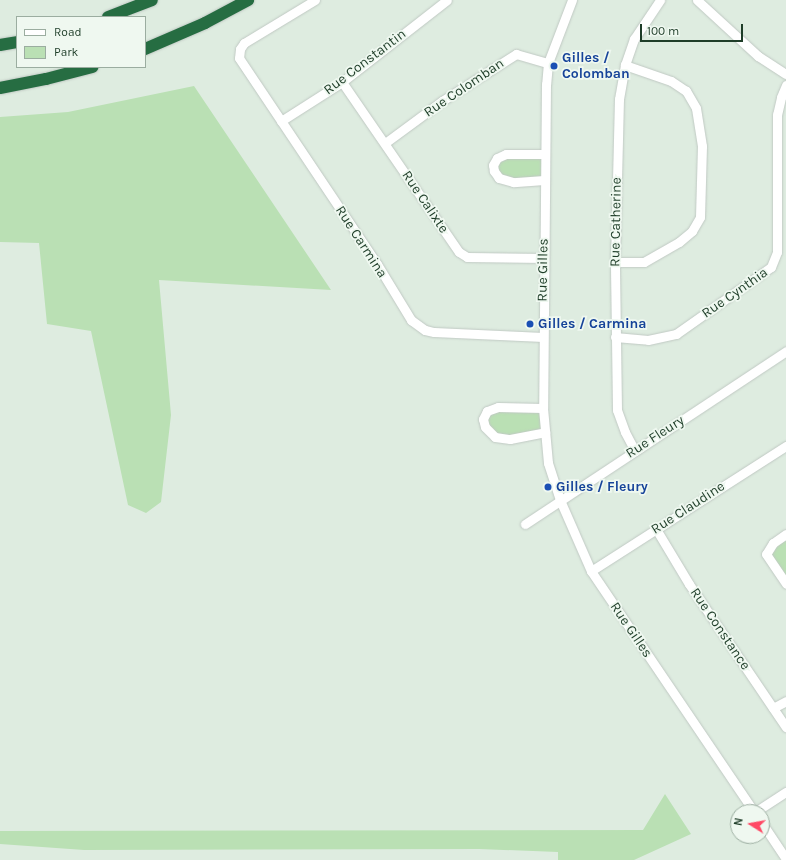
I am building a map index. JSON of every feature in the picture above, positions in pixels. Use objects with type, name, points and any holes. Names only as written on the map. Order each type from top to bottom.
[{"type":"highway","points":[[111,16],[152,0]]},
{"type":"highway","points":[[146,49],[205,23],[248,0]]},
{"type":"highway","points":[[0,45],[16,42]]},
{"type":"highway","points":[[0,88],[46,79],[88,68]]},
{"type":"street","name":"Rue Carmina","points":[[315,0],[246,42],[239,51],[239,58],[377,264],[411,320],[425,330],[434,332],[543,337]]},
{"type":"street","name":"Rue Constantin","points":[[281,121],[342,82],[447,0]]},
{"type":"street","name":"Rue Gilles","points":[[572,0],[548,63],[546,84],[542,408],[548,463],[560,500],[591,570],[750,804]]},
{"type":"street","name":"Rue Catherine","points":[[635,451],[625,432],[617,410],[615,262],[619,99],[625,64],[634,39],[660,0]]},
{"type":"street","points":[[697,0],[758,56],[786,74]]},
{"type":"street","name":"Rue Colomban","points":[[385,143],[442,101],[516,54],[548,63]]},
{"type":"street","points":[[615,262],[644,262],[679,242],[692,231],[700,217],[702,146],[696,108],[686,91],[671,80],[625,64]]},
{"type":"street","name":"Rue Calixte","points":[[342,82],[459,252],[468,257],[544,258]]},
{"type":"street","name":"Rue Cynthia","points":[[615,337],[648,340],[676,334],[771,267],[777,252],[777,115],[781,97],[786,85]]},
{"type":"street","points":[[544,180],[513,182],[499,178],[494,171],[493,165],[497,158],[506,154],[545,154]]},
{"type":"street","name":"Rue Fleury","points":[[524,524],[786,351]]},
{"type":"street","points":[[542,408],[498,407],[487,411],[483,419],[485,427],[494,437],[510,439],[545,432]]},
{"type":"street","name":"Rue Claudine","points":[[591,570],[786,446]]},
{"type":"street","name":"Rue Constance","points":[[656,529],[689,584],[786,727]]},
{"type":"street","points":[[786,534],[773,543],[766,554],[786,584]]},
{"type":"street","points":[[773,708],[786,701]]},
{"type":"street","points":[[767,804],[786,792]]},
{"type":"street","points":[[770,835],[786,859]]},
{"type":"green space","points":[[194,86],[331,290],[159,280],[171,415],[161,502],[146,513],[128,505],[91,331],[47,324],[39,243],[0,242],[0,117],[68,112]]},
{"type":"green space","points":[[545,154],[544,180],[513,182],[494,171],[497,158]]},
{"type":"green space","points":[[543,408],[545,432],[510,439],[485,427],[487,411]]},
{"type":"green space","points":[[786,534],[786,584],[766,554]]},
{"type":"green space","points":[[665,794],[691,834],[634,860],[558,860],[558,852],[479,849],[84,850],[0,844],[0,831],[643,830]]},
{"type":"place","name":"Gilles / Colomban","points":[[554,66]]},
{"type":"place","name":"Gilles / Carmina","points":[[530,324]]},
{"type":"place","name":"Gilles / Fleury","points":[[548,487]]}]
